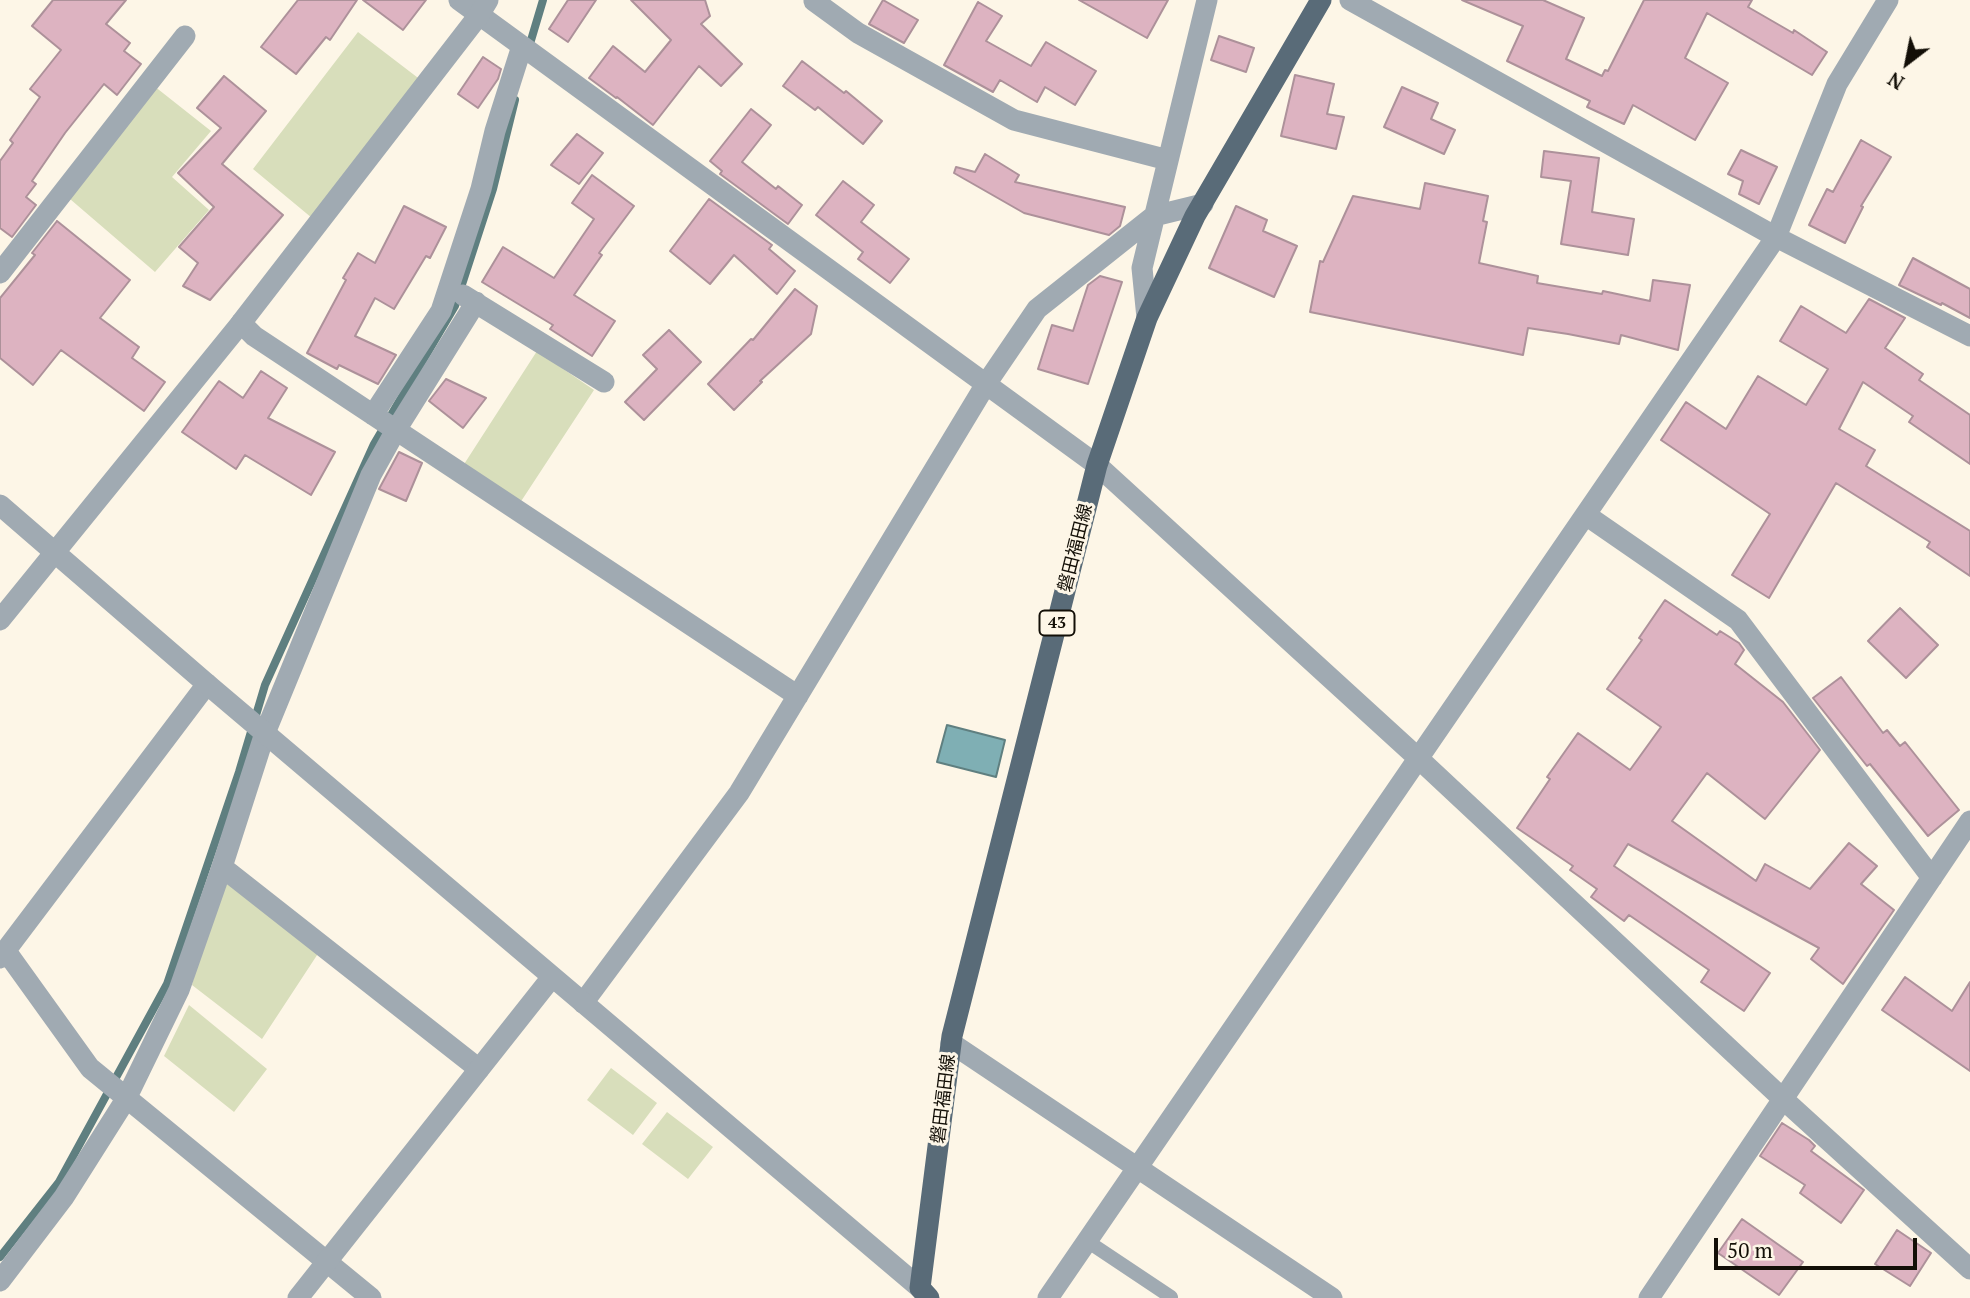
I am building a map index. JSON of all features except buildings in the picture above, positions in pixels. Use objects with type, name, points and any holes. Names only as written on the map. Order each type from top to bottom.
[{"type":"main road","name":"磐田福田線","points":[[924,1293],[951,1043],[1097,465],[1147,318],[1203,204],[1321,0]]},
{"type":"street","points":[[458,0],[483,7],[522,46],[1097,465],[1419,758],[1783,1099],[1970,1269]]},
{"type":"street","points":[[1147,318],[1142,268],[1207,0]]},
{"type":"street","points":[[1350,0],[1776,237],[1970,337]]},
{"type":"street","points":[[1048,1298],[1776,237],[1837,84],[1888,0]]},
{"type":"street","points":[[814,1],[858,33],[1014,120],[1168,159]]},
{"type":"street","points":[[0,620],[241,323],[483,7]]},
{"type":"street","points":[[0,273],[185,36]]},
{"type":"street","points":[[373,415],[441,311],[481,189],[495,131],[522,46]]},
{"type":"street","points":[[583,1003],[739,793],[986,384],[1037,309],[1154,216],[1203,204]]},
{"type":"street","points":[[449,286],[604,382]]},
{"type":"street","points":[[0,1281],[64,1197],[126,1099],[179,990],[265,733],[371,475],[476,302]]},
{"type":"street","points":[[241,323],[254,336],[798,696]]},
{"type":"street","points":[[0,505],[924,1293]]},
{"type":"street","points":[[1586,515],[1738,620],[1932,877]]},
{"type":"street","points":[[207,684],[3,955],[90,1068],[371,1298]]},
{"type":"street","points":[[1649,1298],[1970,821]]},
{"type":"street","points":[[222,867],[479,1069]]},
{"type":"street","points":[[298,1298],[552,977]]},
{"type":"street","points":[[951,1043],[1332,1298]]},
{"type":"lane","points":[[1087,1241],[1171,1297]]},
{"type":"green space","points":[[358,32],[426,84],[318,223],[253,169]]},
{"type":"green space","points":[[149,82],[211,131],[172,177],[209,210],[155,272],[63,193]]},
{"type":"green space","points":[[537,351],[594,390],[516,509],[459,472]]},
{"type":"green space","points":[[222,867],[323,946],[262,1039],[192,985]]},
{"type":"green space","points":[[189,1005],[267,1069],[234,1112],[164,1056]]},
{"type":"green space","points":[[611,1068],[657,1103],[633,1135],[587,1100]]},
{"type":"green space","points":[[667,1112],[713,1147],[688,1179],[642,1144]]},
{"type":"water","points":[[947,725],[1005,740],[996,777],[937,762]]},
{"type":"waterway","points":[[529,47],[543,0]]},
{"type":"waterway","points":[[0,1257],[59,1182],[167,984],[239,772],[265,685],[374,444],[455,306],[493,189],[515,100]]}]
